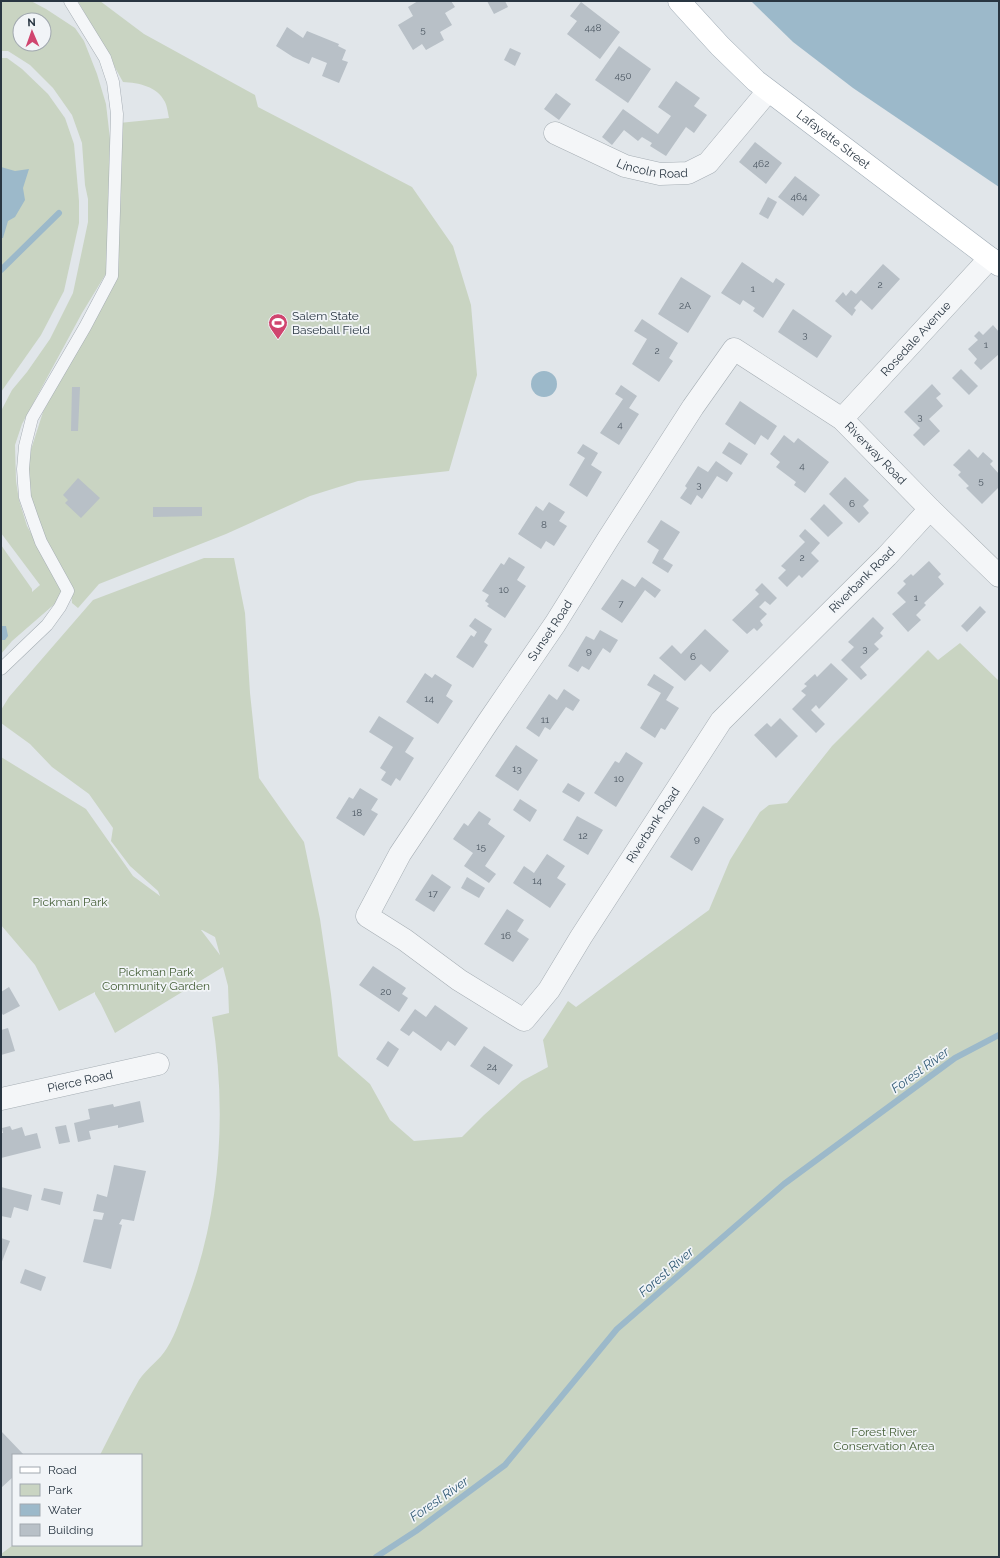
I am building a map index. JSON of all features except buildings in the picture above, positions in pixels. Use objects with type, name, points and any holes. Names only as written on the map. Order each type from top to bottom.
[{"type":"main road","name":"Lafayette Street","points":[[679,1],[720,46],[768,91],[994,261]]},
{"type":"street","name":"Lincoln Road","points":[[555,133],[625,166],[660,174],[688,173],[708,163],[768,91]]},
{"type":"street","name":"Rosedale Avenue","points":[[842,419],[994,261]]},
{"type":"street","name":"Sunset Road","points":[[367,916],[400,854],[488,722],[556,624],[608,539],[693,407],[734,349],[736,351]]},
{"type":"street","name":"Riverway Road","points":[[736,351],[842,419],[930,509],[999,576]]},
{"type":"street","name":"Riverbank Road","points":[[367,916],[405,940],[459,980],[524,1020],[549,990],[721,721],[887,556],[930,509]]},
{"type":"street","name":"Pierce Road","points":[[1,1099],[158,1064]]},
{"type":"lane","points":[[1,669],[47,625],[68,591],[41,542],[25,496],[23,468],[26,446],[32,418],[85,327],[112,276],[117,114],[113,82],[105,58],[70,1]]},
{"type":"green space","points":[[1,1],[31,1],[51,12],[12,12],[12,52],[52,52],[52,13],[75,28],[84,41],[97,74],[106,104],[110,139],[107,272],[82,313],[22,424],[15,445],[16,481],[19,500],[27,526],[63,590],[58,601],[12,641],[1,654],[1,545],[32,589],[32,592],[40,585],[1,533],[1,411],[12,390],[27,372],[50,339],[73,293],[88,222],[88,199],[85,185],[82,143],[72,115],[53,88],[30,65],[8,51],[1,51]]},
{"type":"green space","name":"Salem State Baseball Field","points":[[78,1],[100,1],[144,34],[255,95],[258,107],[412,187],[453,246],[471,305],[477,375],[449,471],[358,481],[310,496],[226,534],[99,584],[78,608],[72,603],[71,589],[45,540],[27,485],[27,462],[43,412],[116,278],[119,123],[169,118],[165,102],[157,92],[147,86],[123,82]]},
{"type":"green space","points":[[1,58],[7,58],[22,69],[48,94],[65,118],[74,144],[79,201],[79,223],[64,291],[41,335],[1,392]]},
{"type":"green space","points":[[204,558],[234,558],[245,613],[250,693],[259,778],[304,842],[320,919],[338,1056],[370,1084],[390,1120],[414,1141],[462,1137],[522,1081],[548,1067],[543,1040],[568,1001],[576,1007],[709,910],[730,860],[760,812],[769,805],[787,803],[832,746],[928,650],[938,660],[960,643],[999,681],[999,1557],[1,1557],[1,1554],[12,1546],[142,1546],[142,1454],[101,1454],[139,1380],[170,1343],[176,1331],[198,1267],[214,1196],[220,1125],[217,1053],[212,1017],[229,1013],[228,986],[223,967],[115,1033],[95,992],[59,1011],[35,965],[1,925],[1,757],[86,809],[133,876],[160,896],[158,891],[130,866],[111,841],[113,828],[89,794],[52,767],[30,744],[1,723],[1,710],[9,697],[93,600]],"holes":[[[201,930],[215,937],[220,955]]]},
{"type":"water","points":[[751,1],[999,1],[999,187],[853,88],[793,42]]},
{"type":"water","points":[[1,167],[15,171],[29,169],[23,188],[25,200],[15,217],[8,221],[3,238],[1,238]]},
{"type":"water","points":[[544,371],[553,375],[557,384],[553,393],[544,397],[535,393],[531,384],[535,375]]},
{"type":"water","points":[[1,626],[6,626],[8,636],[5,640],[1,640]]},
{"type":"waterway","points":[[1,270],[59,213]]},
{"type":"waterway","name":"Forest River","points":[[376,1557],[416,1531],[505,1465],[617,1329],[784,1184],[955,1058],[999,1035]]},
{"type":"place","name":"Salem State Baseball Field","points":[[278,340]]},
{"type":"park label","name":"Pickman Park","points":[[70,902]]},
{"type":"park label","name":"Pickman Park Community Garden","points":[[156,979]]},
{"type":"park label","name":"Forest River Conservation Area","points":[[884,1439]]}]
